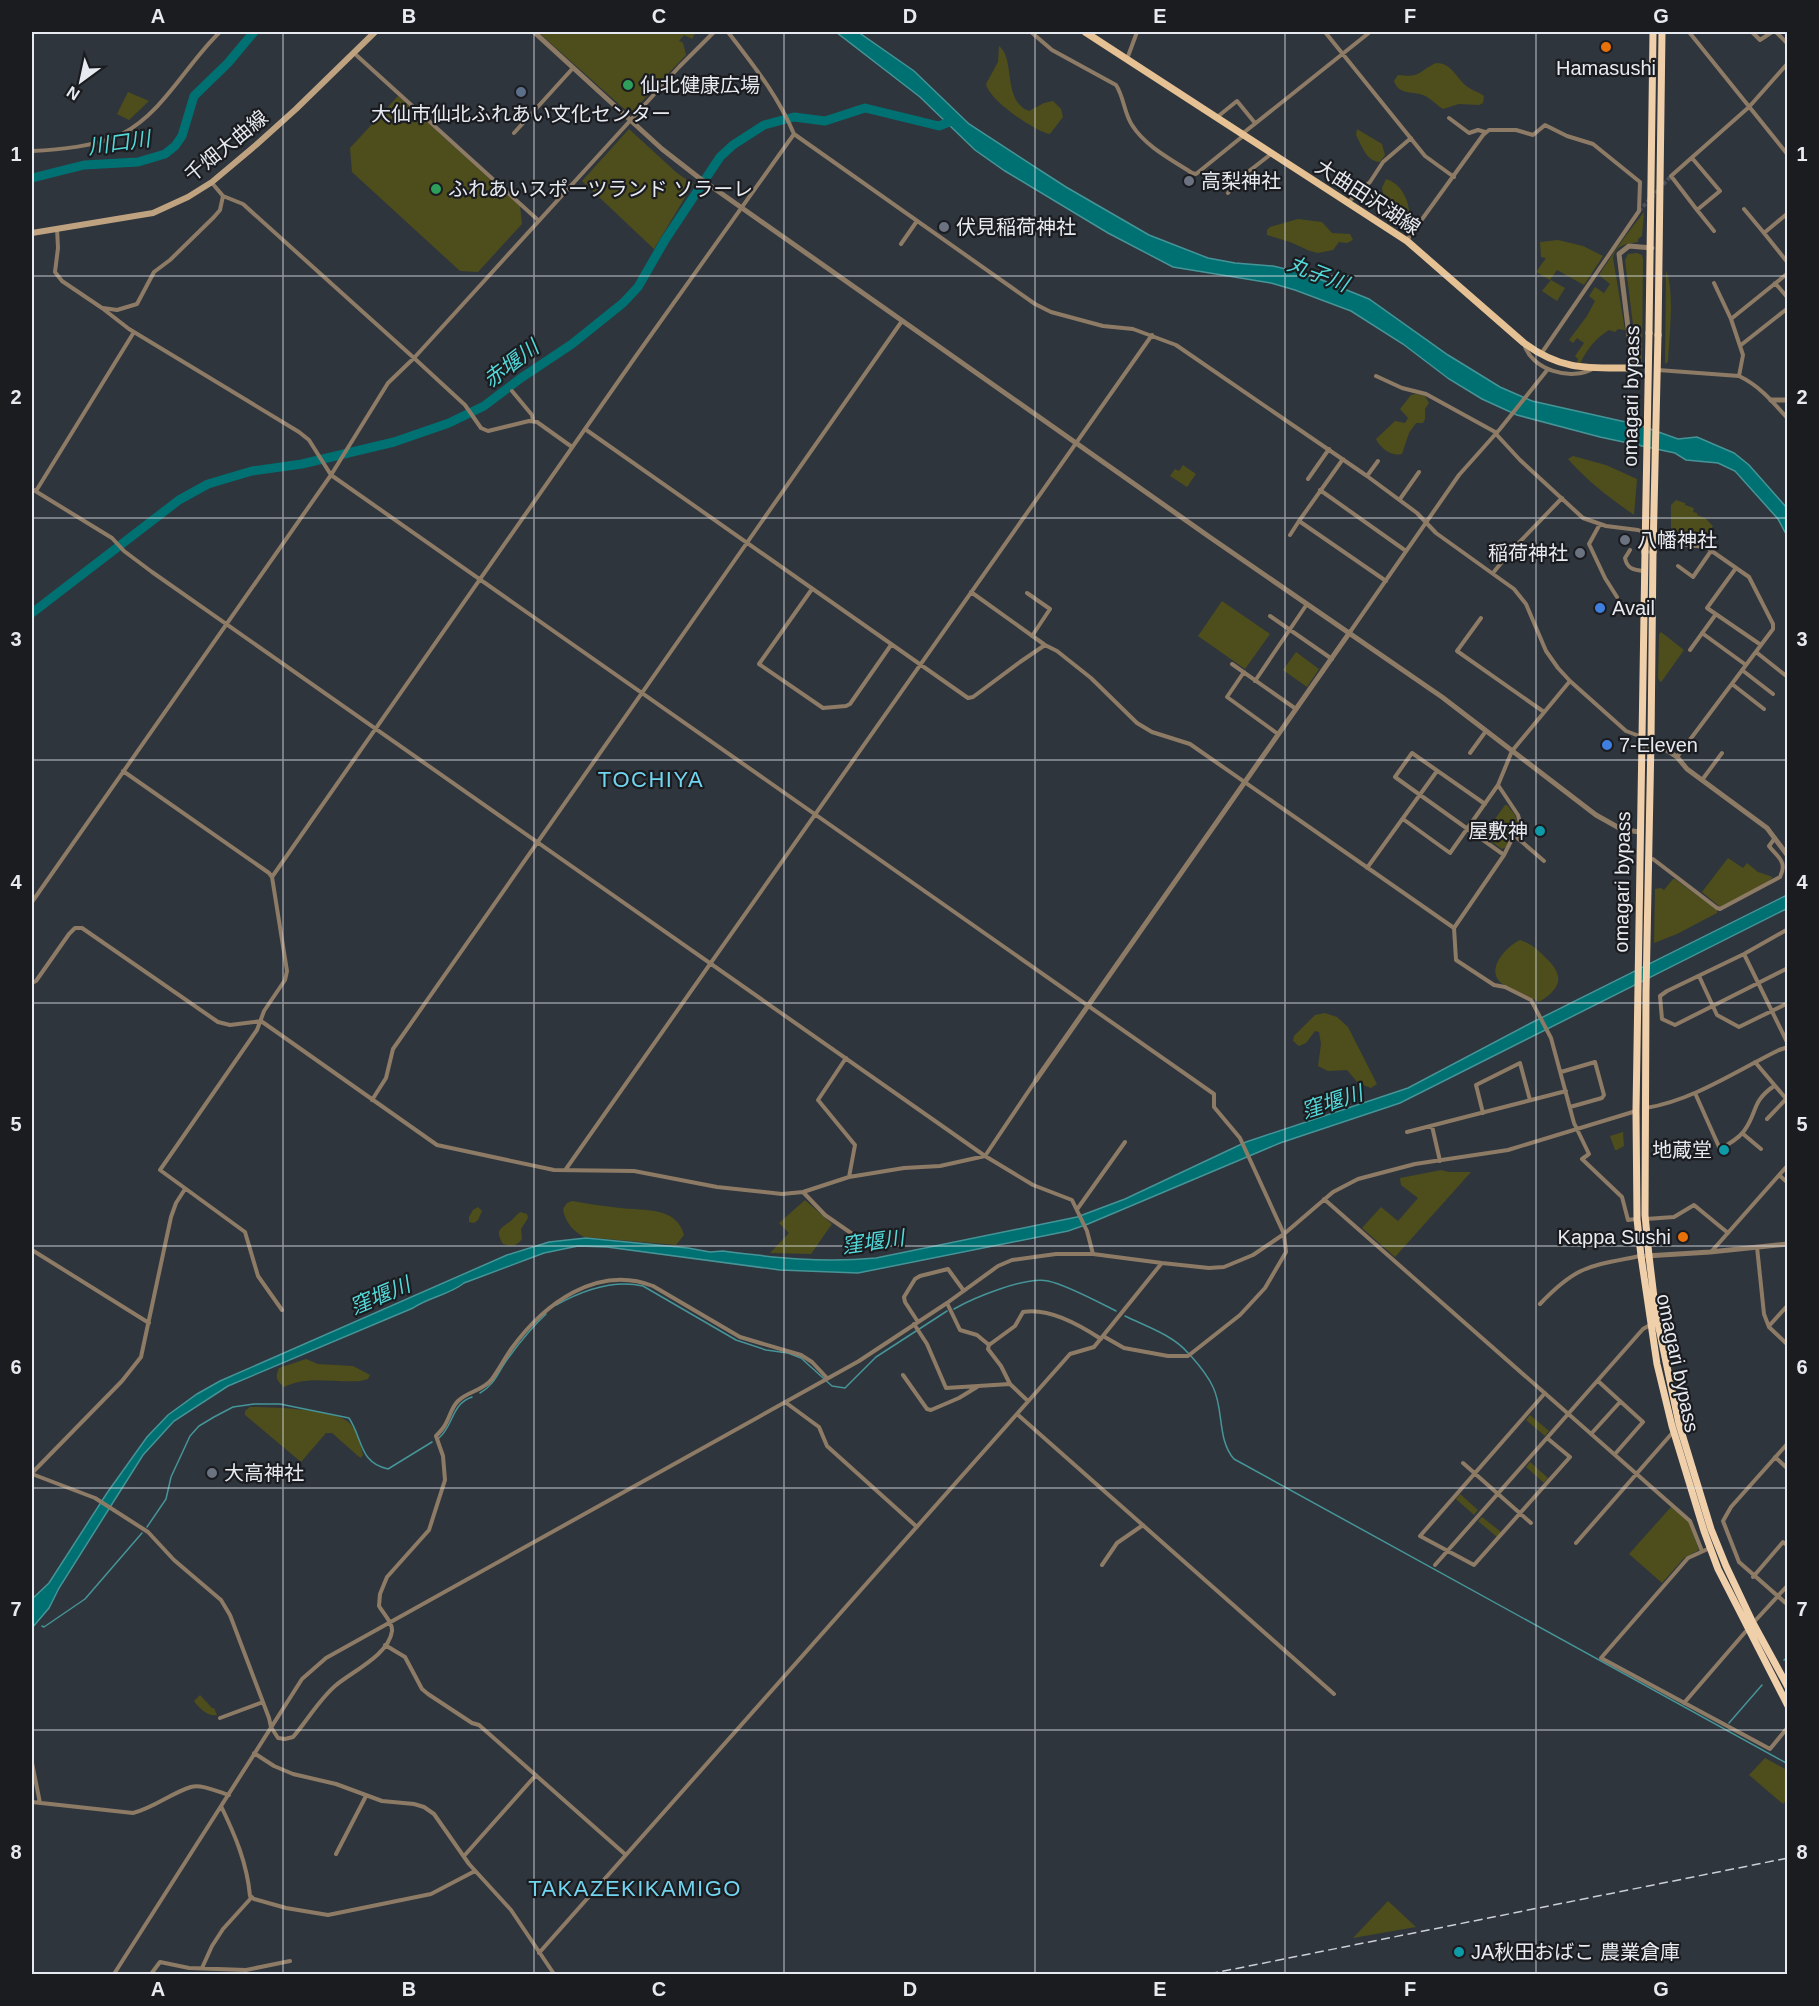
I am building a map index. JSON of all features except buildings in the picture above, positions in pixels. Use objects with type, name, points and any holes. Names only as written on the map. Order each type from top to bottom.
[{"type":"highway","name":"omagari bypass","points":[[1653,32],[1649,333],[1652,740],[1646,992],[1645,1219],[1650,1325],[1674,1431],[1714,1546],[1788,1687]]},
{"type":"highway","name":"omagari bypass","points":[[1662,32],[1658,335],[1649,552],[1644,571],[1639,832],[1637,1219],[1679,1424],[1711,1529],[1718,1569],[1788,1706]]},
{"type":"main road","name":"千畑大曲線","points":[[32,233],[153,213],[188,197],[212,182],[296,109],[375,32]]},
{"type":"main road","name":"大曲田沢湖線","points":[[1085,32],[1407,241],[1540,355],[1562,364],[1595,368],[1633,368]]},
{"type":"street","points":[[32,151],[91,143],[121,134],[149,114],[220,32]]},
{"type":"street","points":[[534,32],[631,121],[698,177],[1350,632],[1603,820],[1622,829],[1639,832]]},
{"type":"street","points":[[32,902],[340,462],[388,383],[414,358],[714,32]]},
{"type":"street","points":[[728,32],[774,94],[794,134],[1035,304],[1051,312],[1103,326],[1133,328],[1176,345],[1400,499],[1436,533],[1520,595],[1546,651],[1570,681],[1626,731],[1652,740],[1677,757],[1687,769],[1767,828],[1788,856]]},
{"type":"street","points":[[1035,32],[1052,50],[1116,85],[1122,93],[1131,124],[1162,154],[1196,174],[1370,32]]},
{"type":"street","points":[[1126,59],[1137,32]]},
{"type":"street","points":[[1325,32],[1425,156],[1454,177]]},
{"type":"street","points":[[1689,32],[1788,155]]},
{"type":"street","points":[[1752,32],[1760,40],[1774,32],[1788,44]]},
{"type":"street","points":[[354,53],[539,221]]},
{"type":"street","points":[[1714,231],[1671,176],[1749,107],[1788,63]]},
{"type":"street","points":[[514,133],[573,68]]},
{"type":"street","points":[[1216,118],[1237,101],[1256,123]]},
{"type":"street","points":[[1449,118],[1469,133],[1478,130],[1486,133]]},
{"type":"street","points":[[1407,241],[1486,133],[1495,129],[1516,130],[1533,135],[1545,125],[1550,126],[1567,136],[1593,144],[1640,182],[1639,211],[1540,355]]},
{"type":"street","points":[[272,877],[794,134]]},
{"type":"street","points":[[1347,203],[1370,182],[1383,162],[1411,138]]},
{"type":"street","points":[[1228,193],[1235,182],[1270,154]]},
{"type":"street","points":[[1692,158],[1720,191],[1697,210]]},
{"type":"street","points":[[212,182],[223,196],[243,204],[414,358],[465,405],[481,428],[488,431],[533,421],[572,447]]},
{"type":"street","points":[[102,308],[117,310],[137,304],[154,272],[214,218],[220,210],[223,196]]},
{"type":"street","points":[[1744,209],[1788,263]]},
{"type":"street","points":[[1764,233],[1788,213]]},
{"type":"street","points":[[901,244],[916,220]]},
{"type":"street","points":[[57,228],[58,248],[55,272],[62,281],[134,332],[299,432],[309,440],[331,475],[1214,1094],[1214,1107],[1240,1138],[1284,1234],[1286,1252],[1265,1288],[1240,1315],[1188,1356],[1168,1356],[1124,1348],[1078,1324],[1032,1310],[1023,1311],[1016,1326],[989,1345]]},
{"type":"street","points":[[1633,368],[1619,254],[1629,246],[1659,248]]},
{"type":"street","points":[[1731,319],[1788,273]]},
{"type":"street","points":[[1714,283],[1741,345],[1743,355],[1739,376]]},
{"type":"street","points":[[1775,283],[1788,298]]},
{"type":"street","points":[[1741,345],[1788,308]]},
{"type":"street","points":[[372,1100],[386,1078],[393,1049],[903,321]]},
{"type":"street","points":[[134,332],[34,490],[116,541],[124,551],[226,625],[985,1156],[1033,1185],[1072,1200],[1087,1231],[1093,1254]]},
{"type":"street","points":[[566,1169],[1152,335]]},
{"type":"street","points":[[1524,343],[1530,357],[1547,371],[1585,374],[1595,368]]},
{"type":"street","points":[[1645,369],[1739,376],[1751,381],[1788,419]]},
{"type":"street","points":[[32,983],[36,981],[69,934],[75,928],[82,928],[218,1022],[230,1024],[261,1021],[437,1145],[554,1170],[634,1170],[707,1185],[782,1194],[803,1192],[849,1176],[904,1168],[940,1166],[985,1156],[1426,522],[1464,469],[1498,432],[1547,371]]},
{"type":"street","points":[[1376,376],[1402,388],[1426,394],[1498,432],[1583,518],[1600,524],[1638,530],[1661,539],[1706,547],[1749,577],[1773,624],[1773,629],[1677,757]]},
{"type":"street","points":[[512,391],[532,415],[533,421]]},
{"type":"street","points":[[1771,400],[1788,400]]},
{"type":"street","points":[[585,429],[968,698],[974,697],[1045,645]]},
{"type":"street","points":[[1308,479],[1329,449]]},
{"type":"street","points":[[1290,535],[1343,459]]},
{"type":"street","points":[[1367,476],[1378,461]]},
{"type":"street","points":[[1400,499],[1419,472]]},
{"type":"street","points":[[1320,490],[1406,551]]},
{"type":"street","points":[[1493,573],[1562,498]]},
{"type":"street","points":[[1299,521],[1386,581]]},
{"type":"street","points":[[1600,524],[1589,544],[1617,597]]},
{"type":"street","points":[[1630,550],[1625,558],[1628,566],[1644,571]]},
{"type":"street","points":[[1678,566],[1693,577],[1711,551]]},
{"type":"street","points":[[1736,568],[1707,608],[1761,645]]},
{"type":"street","points":[[812,589],[759,664],[823,708],[846,706],[850,704],[891,645]]},
{"type":"street","points":[[971,592],[1045,645],[1058,651],[1091,678],[1137,723],[1152,732],[1190,744],[1454,928]]},
{"type":"street","points":[[1027,593],[1050,609],[1032,636]]},
{"type":"street","points":[[1255,681],[1307,604]]},
{"type":"street","points":[[1690,650],[1716,614]]},
{"type":"street","points":[[1270,616],[1332,658]]},
{"type":"street","points":[[1481,618],[1457,651],[1544,712]]},
{"type":"street","points":[[1702,633],[1746,665]]},
{"type":"street","points":[[1755,652],[1785,675]]},
{"type":"street","points":[[1232,664],[1296,709]]},
{"type":"street","points":[[1742,670],[1773,694]]},
{"type":"street","points":[[1244,672],[1227,697],[1278,734]]},
{"type":"street","points":[[1403,819],[1450,853],[1498,785],[1512,751],[1570,681]]},
{"type":"street","points":[[1732,684],[1764,709]]},
{"type":"street","points":[[1470,753],[1486,731]]},
{"type":"street","points":[[1485,804],[1412,753],[1395,777],[1504,855]]},
{"type":"street","points":[[1702,780],[1722,753]]},
{"type":"street","points":[[123,771],[272,877],[287,971],[285,980],[264,1011],[257,1030],[160,1170],[245,1232],[258,1276],[282,1310]]},
{"type":"street","points":[[1367,868],[1437,771]]},
{"type":"street","points":[[1498,785],[1518,815],[1520,823],[1504,855],[1454,928],[1455,960],[1494,985],[1505,987],[1527,997],[1535,1007],[1551,1038],[1577,1130],[1589,1154],[1582,1159],[1622,1197],[1628,1220],[1637,1219]]},
{"type":"street","points":[[1514,836],[1544,861]]},
{"type":"street","points":[[1653,860],[1720,909],[1780,877],[1784,867],[1783,861],[1769,846],[1775,838]]},
{"type":"street","points":[[1788,929],[1744,954],[1667,991],[1660,996],[1662,1019],[1675,1025],[1788,968]]},
{"type":"street","points":[[114,1974],[302,1679],[314,1667],[859,1361],[998,1266],[1012,1260],[1056,1254],[1093,1254],[1209,1268],[1224,1267],[1253,1255],[1284,1234],[1324,1198],[1343,1185],[1358,1179],[1415,1164],[1508,1150],[1646,1108],[1661,1106],[1695,1093],[1788,1046],[1744,954]]},
{"type":"street","points":[[1699,975],[1718,1015],[1739,1027],[1788,1002]]},
{"type":"street","points":[[846,1058],[818,1100],[855,1145],[849,1176]]},
{"type":"street","points":[[1561,1072],[1595,1062],[1604,1095],[1602,1098],[1570,1107]]},
{"type":"street","points":[[1755,1062],[1787,1100],[1767,1119]]},
{"type":"street","points":[[1483,1113],[1476,1085],[1520,1063],[1530,1100]]},
{"type":"street","points":[[1695,1093],[1720,1149],[1742,1133],[1760,1096],[1774,1086]]},
{"type":"street","points":[[1407,1132],[1566,1091]]},
{"type":"street","points":[[1431,1126],[1440,1161]]},
{"type":"street","points":[[1742,1133],[1761,1149]]},
{"type":"street","points":[[1078,1209],[1125,1142]]},
{"type":"street","points":[[1710,1252],[1788,1164]]},
{"type":"street","points":[[1779,1175],[1788,1183]]},
{"type":"street","points":[[184,1189],[171,1217],[141,1357],[134,1368],[32,1473],[95,1498],[148,1532],[174,1560],[221,1600],[236,1629],[271,1728],[278,1738],[293,1737],[335,1686],[377,1655],[385,1645],[392,1631],[390,1623],[379,1606],[380,1594],[387,1577],[429,1530],[445,1480],[442,1456],[436,1436],[445,1426],[455,1404],[463,1397],[488,1384],[529,1326],[547,1309],[566,1296],[610,1280],[641,1282],[653,1286],[740,1337],[801,1355],[812,1362],[827,1378]]},
{"type":"street","points":[[803,1192],[825,1215],[861,1240]]},
{"type":"street","points":[[1324,1198],[1690,1521],[1702,1551]]},
{"type":"street","points":[[1645,1219],[1674,1217],[1694,1204],[1728,1233]]},
{"type":"street","points":[[1540,1304],[1556,1287],[1579,1270],[1592,1266],[1645,1256],[1788,1244]]},
{"type":"street","points":[[1757,1247],[1764,1314],[1769,1327],[1788,1345]]},
{"type":"street","points":[[32,1250],[149,1323]]},
{"type":"street","points":[[539,1953],[1070,1354],[1094,1347],[1162,1263]]},
{"type":"street","points":[[964,1291],[948,1269],[915,1279],[904,1297],[945,1386],[1010,1384]]},
{"type":"street","points":[[947,1303],[960,1330],[977,1335],[989,1345],[988,1349],[1001,1366],[1010,1384],[1028,1401]]},
{"type":"street","points":[[1769,1327],[1788,1305]]},
{"type":"street","points":[[1435,1565],[1643,1329],[1650,1325]]},
{"type":"street","points":[[903,1375],[927,1409],[931,1410],[959,1398],[977,1386]]},
{"type":"street","points":[[1598,1381],[1643,1422],[1615,1454]]},
{"type":"street","points":[[1545,1393],[1420,1536],[1474,1565],[1570,1457],[1547,1438]]},
{"type":"street","points":[[785,1402],[819,1427],[827,1446],[916,1527]]},
{"type":"street","points":[[1591,1434],[1620,1402]]},
{"type":"street","points":[[1017,1414],[1334,1694]]},
{"type":"street","points":[[1576,1543],[1674,1431]]},
{"type":"street","points":[[1788,1443],[1723,1521],[1739,1562],[1788,1605]]},
{"type":"street","points":[[1775,1457],[1788,1469]]},
{"type":"street","points":[[1463,1463],[1531,1523]]},
{"type":"street","points":[[1102,1565],[1117,1543],[1143,1525]]},
{"type":"street","points":[[1730,1540],[1688,1558],[1601,1658],[1770,1749],[1788,1727]]},
{"type":"street","points":[[1753,1576],[1783,1542],[1788,1546]]},
{"type":"street","points":[[1753,1623],[1788,1585]]},
{"type":"street","points":[[1684,1703],[1748,1630]]},
{"type":"street","points":[[385,1645],[405,1657],[422,1689],[472,1724],[479,1725],[626,1855]]},
{"type":"street","points":[[220,1718],[263,1702]]},
{"type":"street","points":[[254,1753],[274,1766],[293,1774],[336,1784],[382,1801],[424,1807],[441,1821],[475,1871],[510,1910],[554,1974]]},
{"type":"street","points":[[32,1764],[40,1803]]},
{"type":"street","points":[[464,1856],[536,1775]]},
{"type":"street","points":[[32,1802],[133,1813],[145,1810],[192,1786],[229,1795]]},
{"type":"street","points":[[336,1854],[366,1796]]},
{"type":"street","points":[[221,1806],[248,1873],[250,1896],[286,1908],[328,1915],[431,1894],[475,1871]]},
{"type":"street","points":[[202,1968],[223,1929],[252,1898]]},
{"type":"street","points":[[151,1974],[160,1962],[189,1968],[246,1970],[290,1961]]},
{"type":"shaded area","name":"仙北健康広場","points":[[538,32],[696,32],[692,39],[684,35],[679,41],[683,43],[686,55],[630,114]]},
{"type":"shaded area","points":[[999,46],[1007,60],[1015,98],[1021,106],[1029,111],[1053,101],[1061,109],[1063,117],[1050,134],[1013,114],[989,91],[986,84],[998,62]]},
{"type":"shaded area","points":[[1436,63],[1447,66],[1466,86],[1484,96],[1483,103],[1479,105],[1459,104],[1443,109],[1426,96],[1402,91],[1394,81],[1398,75],[1415,75]]},
{"type":"shaded area","points":[[128,92],[149,101],[129,120],[117,114]]},
{"type":"shaded area","name":"ふれあいスポーツランド ソラーレ","points":[[398,96],[520,206],[522,224],[478,272],[460,271],[352,172],[350,148]]},
{"type":"shaded area","points":[[629,129],[677,173],[693,184],[654,249],[582,181]]},
{"type":"shaded area","points":[[1357,129],[1382,144],[1385,155],[1380,162],[1371,159],[1365,152],[1356,135]]},
{"type":"shaded area","points":[[1386,179],[1395,184],[1407,201],[1409,211],[1405,225],[1398,226],[1388,222],[1382,188]]},
{"type":"shaded area","points":[[1644,212],[1642,236],[1638,242],[1619,247],[1614,253]]},
{"type":"shaded area","points":[[1298,219],[1322,222],[1332,233],[1350,234],[1353,240],[1347,243],[1339,242],[1333,250],[1318,253],[1267,235],[1270,227]]},
{"type":"shaded area","points":[[1558,240],[1583,246],[1603,256],[1584,285],[1557,270],[1550,280],[1536,272],[1546,258],[1541,257],[1540,242]]},
{"type":"shaded area","points":[[1614,253],[1625,330],[1618,329],[1615,332],[1609,330],[1604,333],[1585,354],[1580,364],[1577,363],[1578,359],[1575,356],[1584,343],[1577,338],[1573,343],[1569,340],[1595,301],[1589,296],[1595,287],[1604,293],[1610,284],[1599,275]]},
{"type":"shaded area","points":[[1628,254],[1642,255],[1643,259],[1642,363],[1637,357],[1625,260]]},
{"type":"shaded area","points":[[1666,271],[1669,279],[1671,315],[1668,362],[1665,364]]},
{"type":"shaded area","points":[[1551,280],[1565,288],[1557,301],[1542,291]]},
{"type":"shaded area","points":[[1411,395],[1425,396],[1429,403],[1425,409],[1425,419],[1423,423],[1416,423],[1409,433],[1402,454],[1390,453],[1376,439],[1395,421],[1405,423],[1408,418],[1400,409]]},
{"type":"shaded area","points":[[1573,456],[1606,465],[1637,479],[1634,515],[1583,475],[1568,459]]},
{"type":"shaded area","points":[[1183,465],[1196,474],[1187,487],[1170,476],[1175,469],[1179,471]]},
{"type":"shaded area","points":[[1676,500],[1694,508],[1693,512],[1705,518],[1713,526],[1704,540],[1691,544],[1671,537],[1671,505]]},
{"type":"shaded area","points":[[1222,601],[1270,634],[1245,669],[1198,636]]},
{"type":"shaded area","points":[[1661,632],[1684,650],[1660,682],[1658,678],[1659,634]]},
{"type":"shaded area","points":[[1296,652],[1319,669],[1307,687],[1283,670]]},
{"type":"shaded area","points":[[1505,805],[1515,815],[1518,824],[1506,847],[1502,849],[1483,836]]},
{"type":"shaded area","points":[[1728,858],[1743,868],[1747,863],[1758,872],[1773,877],[1768,882],[1720,907],[1702,892]]},
{"type":"shaded area","points":[[1673,879],[1717,910],[1717,913],[1654,943],[1655,889],[1664,890]]},
{"type":"shaded area","points":[[1520,940],[1531,945],[1543,955],[1552,965],[1558,977],[1556,987],[1539,1002],[1502,984],[1496,976],[1497,964],[1504,952]]},
{"type":"shaded area","points":[[1325,1013],[1337,1017],[1348,1027],[1377,1084],[1371,1088],[1358,1083],[1347,1070],[1328,1071],[1318,1066],[1321,1044],[1319,1032],[1315,1031],[1306,1043],[1299,1046],[1293,1041],[1294,1036],[1315,1015]]},
{"type":"shaded area","points":[[1623,1132],[1624,1146],[1615,1150],[1610,1136]]},
{"type":"shaded area","points":[[1441,1170],[1471,1172],[1395,1257],[1362,1228],[1381,1207],[1398,1221],[1418,1198],[1401,1185],[1400,1178]]},
{"type":"shaded area","points":[[805,1200],[832,1224],[811,1254],[770,1253],[789,1233],[779,1223]]},
{"type":"shaded area","points":[[572,1201],[658,1212],[674,1219],[684,1235],[676,1245],[584,1237],[570,1226],[564,1214],[563,1209],[567,1203]]},
{"type":"shaded area","points":[[478,1207],[482,1211],[478,1220],[474,1223],[469,1222],[473,1210]]},
{"type":"shaded area","points":[[520,1212],[527,1214],[528,1218],[521,1229],[522,1239],[514,1245],[503,1244],[499,1237],[500,1230]]},
{"type":"shaded area","points":[[306,1359],[318,1364],[353,1366],[370,1375],[368,1379],[360,1381],[312,1380],[284,1387],[277,1378],[279,1368]]},
{"type":"shaded area","points":[[250,1407],[300,1410],[339,1417],[353,1428],[358,1436],[363,1455],[361,1458],[332,1433],[326,1433],[301,1462],[245,1415],[245,1411]]},
{"type":"shaded area","points":[[1530,1415],[1549,1431],[1545,1436],[1526,1420]]},
{"type":"shaded area","points":[[1530,1462],[1548,1478],[1544,1483],[1526,1467]]},
{"type":"shaded area","points":[[1460,1494],[1478,1510],[1474,1515],[1456,1499]]},
{"type":"shaded area","points":[[1671,1507],[1689,1522],[1699,1550],[1684,1558],[1662,1583],[1629,1554]]},
{"type":"shaded area","points":[[1482,1517],[1501,1532],[1497,1537],[1478,1521]]},
{"type":"shaded area","points":[[200,1695],[214,1708],[217,1715],[207,1713],[196,1704],[194,1701]]},
{"type":"shaded area","points":[[1765,1758],[1787,1770],[1787,1799],[1783,1804],[1749,1775]]},
{"type":"shaded area","points":[[1388,1901],[1416,1927],[1353,1938]]},
{"type":"water","points":[[836,32],[858,32],[914,71],[969,124],[1066,187],[1149,235],[1208,258],[1273,266],[1307,274],[1369,299],[1448,355],[1500,387],[1532,401],[1639,425],[1678,439],[1697,437],[1734,453],[1749,465],[1787,508],[1787,536],[1778,519],[1735,471],[1718,463],[1686,460],[1675,453],[1600,437],[1517,415],[1482,399],[1449,379],[1403,344],[1351,311],[1271,283],[1173,267],[1108,233],[1005,171],[975,150],[920,97]]},
{"type":"water","points":[[1787,895],[1787,908],[1784,910],[1400,1103],[1280,1143],[1068,1231],[858,1273],[780,1270],[607,1247],[578,1246],[544,1253],[464,1283],[413,1308],[228,1386],[174,1421],[143,1455],[59,1588],[49,1608],[32,1628],[32,1599],[49,1583],[107,1493],[147,1437],[168,1415],[220,1381],[507,1255],[549,1242],[586,1238],[710,1252],[723,1251],[800,1259],[876,1258],[1077,1217],[1125,1199],[1246,1142],[1408,1088],[1531,1023]]},
{"type":"waterway","name":"川口川","points":[[32,178],[84,165],[138,162],[165,154],[182,136],[194,96],[228,63],[254,32]]},
{"type":"waterway","name":"赤堰川","points":[[32,613],[179,500],[208,484],[252,471],[302,464],[394,442],[449,423],[484,406],[572,344],[623,303],[638,287],[665,240],[720,157],[733,145],[764,125],[794,117],[825,121],[865,108],[939,126],[954,120]]},
{"type":"waterway","points":[[954,1309],[1000,1289],[1038,1280],[1064,1286],[1116,1311]]},
{"type":"waterway","points":[[556,1305],[598,1287],[621,1284],[643,1286],[736,1340],[801,1358],[832,1386],[845,1388],[876,1357],[947,1311]]},
{"type":"waterway","points":[[480,1393],[493,1381],[517,1346],[546,1314]]},
{"type":"waterway","points":[[1125,1316],[1167,1336],[1188,1353]]},
{"type":"waterway","points":[[1191,1356],[1213,1387],[1219,1405],[1225,1443],[1234,1459],[1788,1764]]},
{"type":"waterway","points":[[439,1438],[460,1405],[472,1397]]},
{"type":"waterway","points":[[147,1527],[166,1499],[171,1477],[190,1436],[199,1426],[233,1407],[280,1404],[349,1418],[367,1456],[379,1466],[388,1469],[432,1442]]},
{"type":"waterway","points":[[42,1626],[44,1627],[85,1599],[142,1533]]},
{"type":"waterway","points":[[1784,1660],[1788,1657]]},
{"type":"waterway","points":[[1729,1723],[1762,1685]]},
{"type":"tunnel","points":[[1639,211],[1671,176]]},
{"type":"railway","points":[[1209,1974],[1788,1858]]},
{"type":"place","name":"Hamasushi","points":[[1606,47]]},
{"type":"place","name":"仙北健康広場","points":[[628,85]]},
{"type":"place","name":"大仙市仙北ふれあい文化センター","points":[[521,92]]},
{"type":"place","name":"高梨神社","points":[[1189,181]]},
{"type":"place","name":"ふれあいスポーツランド ソラーレ","points":[[436,189]]},
{"type":"place","name":"伏見稲荷神社","points":[[944,227]]},
{"type":"place","name":"八幡神社","points":[[1625,540]]},
{"type":"place","name":"稲荷神社","points":[[1580,553]]},
{"type":"place","name":"Avail","points":[[1600,608]]},
{"type":"place","name":"7-Eleven","points":[[1607,745]]},
{"type":"place","name":"屋敷神","points":[[1540,831]]},
{"type":"place","name":"地蔵堂","points":[[1724,1150]]},
{"type":"place","name":"Kappa Sushi","points":[[1683,1237]]},
{"type":"place","name":"大高神社","points":[[212,1473]]},
{"type":"place","name":"JA秋田おばこ 農業倉庫","points":[[1459,1952]]},
{"type":"district","name":"TOCHIYA","points":[[651,779]]},
{"type":"district","name":"TAKAZEKIKAMIGO","points":[[635,1888]]},
{"type":"water label","name":"丸子川","points":[[1318,274]]},
{"type":"water label","name":"窪堰川","points":[[1332,1102]]},
{"type":"water label","name":"窪堰川","points":[[873,1242]]},
{"type":"water label","name":"窪堰川","points":[[380,1296]]}]
